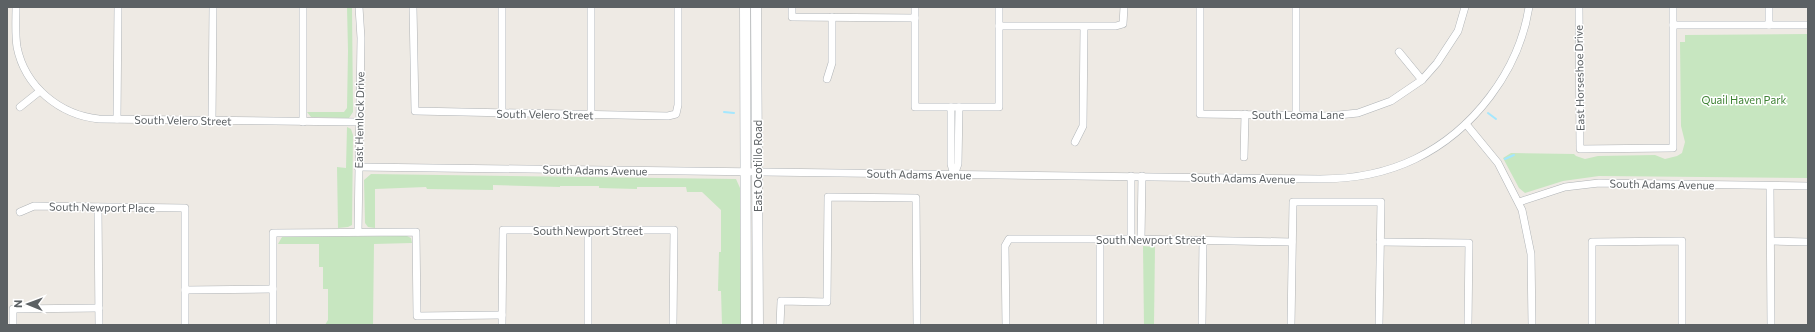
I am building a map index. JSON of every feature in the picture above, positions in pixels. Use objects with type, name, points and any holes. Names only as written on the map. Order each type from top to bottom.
[{"type":"main road","name":"East Ocotillo Road","points":[[746,7],[746,325]]},
{"type":"main road","name":"East Ocotillo Road","points":[[756,7],[758,325]]},
{"type":"street","name":"South Velero Street","points":[[16,7],[16,34],[20,58],[30,79],[40,91],[59,106],[76,115],[88,118],[117,119],[358,122]]},
{"type":"street","points":[[117,119],[118,7]]},
{"type":"street","points":[[303,7],[303,122]]},
{"type":"street","name":"East Hemlock Drive","points":[[358,232],[359,7]]},
{"type":"street","name":"South Velero Street","points":[[413,7],[415,111],[502,114],[668,116],[676,114],[678,105],[678,7]]},
{"type":"street","points":[[502,7],[502,114]]},
{"type":"street","points":[[591,7],[591,115]]},
{"type":"street","points":[[792,7],[792,17],[915,18]]},
{"type":"street","points":[[915,7],[915,107],[998,107],[999,7]]},
{"type":"street","points":[[999,26],[1116,26],[1124,24],[1124,7]]},
{"type":"street","name":"South Leoma Lane","points":[[1200,7],[1200,114],[1296,116],[1329,116],[1358,113],[1391,101],[1422,80],[1437,63],[1458,31],[1465,7]]},
{"type":"street","points":[[1296,7],[1296,116]]},
{"type":"street","name":"South Adams Avenue","points":[[358,167],[1320,179],[1359,176],[1386,170],[1415,159],[1438,146],[1466,124],[1495,90],[1511,63],[1524,30],[1529,7]]},
{"type":"street","name":"East Horseshoe Drive","points":[[1579,7],[1580,149],[1673,148],[1673,25]]},
{"type":"street","points":[[1673,7],[1673,25],[1808,25]]},
{"type":"street","points":[[1769,7],[1769,25]]},
{"type":"street","points":[[212,121],[213,8]]},
{"type":"street","points":[[827,79],[832,63],[832,17]]},
{"type":"street","points":[[1075,142],[1083,126],[1084,27]]},
{"type":"street","points":[[1399,52],[1422,80]]},
{"type":"street","points":[[20,107],[40,91]]},
{"type":"street","points":[[951,107],[951,164],[954,175]]},
{"type":"street","points":[[954,175],[958,164],[959,107]]},
{"type":"street","points":[[1244,157],[1245,114]]},
{"type":"street","points":[[1466,124],[1498,162],[1519,202],[1526,223],[1531,254],[1532,325]]},
{"type":"street","points":[[1131,176],[1131,239]]},
{"type":"street","points":[[1141,239],[1142,176]]},
{"type":"street","name":"South Adams Avenue","points":[[1519,202],[1565,187],[1599,183],[1808,186]]},
{"type":"street","points":[[1770,186],[1771,325]]},
{"type":"street","points":[[780,325],[781,301],[827,302],[828,197],[916,198],[917,325]]},
{"type":"street","points":[[1291,325],[1293,202],[1380,202],[1379,325]]},
{"type":"street","name":"South Newport Place","points":[[20,212],[34,206],[185,208],[185,290]]},
{"type":"street","points":[[98,207],[99,325]]},
{"type":"street","name":"South Newport Street","points":[[502,315],[503,230],[674,230],[673,325]]},
{"type":"street","points":[[588,231],[588,325]]},
{"type":"street","points":[[273,325],[274,233],[416,232],[417,316],[502,315],[502,325]]},
{"type":"street","name":"South Newport Street","points":[[1006,325],[1006,246],[1009,239],[1141,239],[1292,242]]},
{"type":"street","points":[[1100,239],[1100,325]]},
{"type":"street","points":[[1202,325],[1203,240]]},
{"type":"street","points":[[1592,325],[1592,242],[1682,241],[1682,325]]},
{"type":"street","points":[[1770,241],[1808,242]]},
{"type":"street","points":[[1380,242],[1469,243],[1468,325]]},
{"type":"street","points":[[185,325],[185,290],[273,289]]},
{"type":"street","points":[[13,325],[13,309],[98,308]]},
{"type":"green space","points":[[347,7],[352,7],[353,112],[349,118],[311,117],[307,112],[344,112],[347,108]]},
{"type":"green space","name":"Quail Haven Park","points":[[1808,34],[1808,178],[1599,176],[1563,181],[1525,193],[1519,188],[1503,158],[1511,153],[1574,154],[1585,159],[1598,156],[1655,155],[1665,159],[1677,156],[1682,153],[1685,142],[1681,126],[1680,42],[1685,42],[1685,35]]},
{"type":"green space","points":[[347,127],[351,129],[353,135],[352,225],[338,228],[337,167],[346,168]]},
{"type":"green space","points":[[371,174],[736,179],[740,188],[741,325],[722,325],[721,291],[718,291],[719,252],[721,252],[721,210],[702,192],[687,192],[686,187],[637,187],[637,189],[599,188],[599,186],[560,187],[493,185],[493,190],[427,189],[426,187],[375,189],[375,228],[368,227],[365,223],[364,180]]},
{"type":"green space","points":[[407,236],[411,238],[412,243],[374,244],[373,325],[325,325],[328,320],[328,289],[323,289],[323,267],[319,267],[319,244],[278,244],[282,237]]},
{"type":"green space","points":[[1143,246],[1155,247],[1154,325],[1144,325]]},
{"type":"waterway","points":[[724,112],[734,113]]},
{"type":"waterway","points":[[1488,113],[1496,119]]},
{"type":"waterway","points":[[1505,159],[1514,155]]}]
